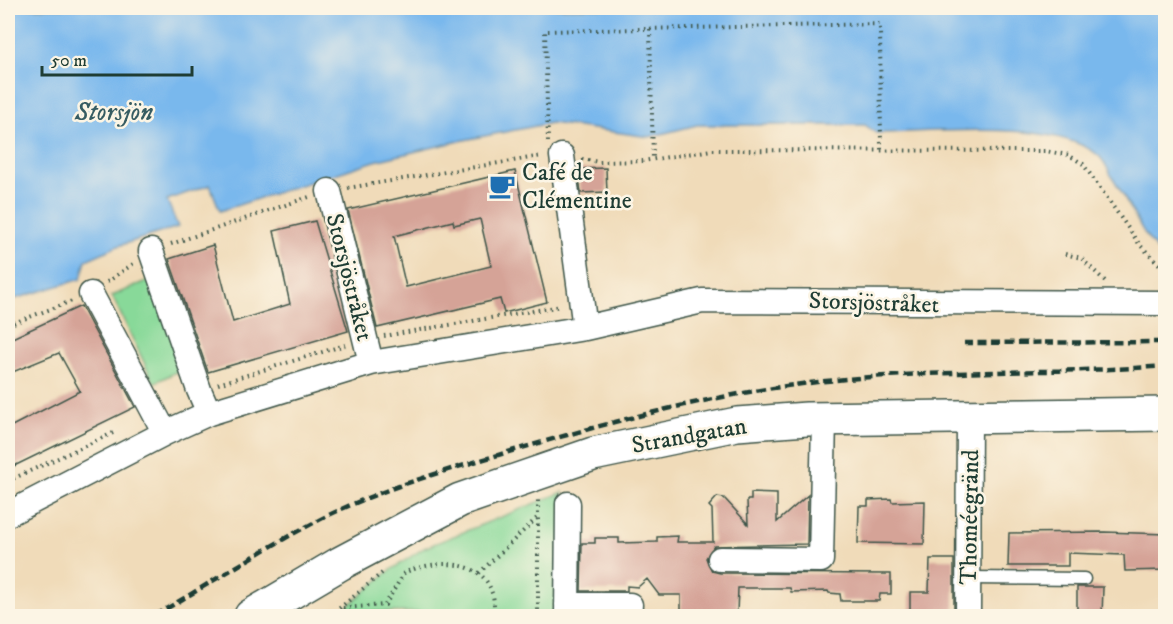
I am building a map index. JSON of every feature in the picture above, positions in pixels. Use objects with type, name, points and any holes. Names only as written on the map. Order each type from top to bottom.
[{"type":"main road","name":"Strandgatan","points":[[251,616],[341,563],[460,500],[594,454],[737,424],[824,419],[1166,414]]},
{"type":"street","points":[[555,156],[585,328]]},
{"type":"street","name":"Storsjöstråket","points":[[329,191],[371,363]]},
{"type":"street","points":[[151,251],[209,413]]},
{"type":"street","points":[[91,294],[165,433]]},
{"type":"street","name":"Storsjöstråket","points":[[8,514],[165,433],[209,413],[371,363],[585,328],[702,301],[1166,303]]},
{"type":"street","name":"Thoméegränd","points":[[968,616],[969,417]]},
{"type":"street","points":[[720,559],[821,560],[824,419]]},
{"type":"street","points":[[568,504],[567,611],[630,605]]},
{"type":"lane","points":[[968,578],[1084,579]]},
{"type":"path","points":[[555,156],[545,31],[880,24],[881,151]]},
{"type":"path","points":[[650,29],[653,160]]},
{"type":"path","points":[[151,251],[329,191],[555,156],[599,162],[653,160],[712,150],[1045,151],[1069,155],[1083,164],[1140,245],[1166,271]]},
{"type":"path","points":[[1065,254],[1074,254],[1092,266],[1123,303]]},
{"type":"path","points":[[529,501],[544,494]]},
{"type":"path","points":[[538,497],[538,616]]},
{"type":"path","points":[[479,573],[538,517]]},
{"type":"path","points":[[343,608],[386,605],[397,582],[412,570],[444,564],[463,565],[479,573],[492,592],[496,616]]},
{"type":"path","points":[[330,616],[343,608],[385,570]]},
{"type":"green space","points":[[154,278],[184,368],[154,383],[112,296]]},
{"type":"green space","points":[[563,492],[561,616],[509,616],[508,613],[367,612],[364,616],[336,616],[388,572],[424,548]]},
{"type":"water","name":"Storsjön","points":[[8,8],[1165,8],[1165,259],[1142,230],[1101,158],[1079,144],[1054,136],[992,130],[876,133],[865,125],[697,125],[649,137],[551,123],[375,161],[220,211],[210,185],[167,200],[178,227],[118,246],[86,260],[81,279],[8,301]]},
{"type":"building","points":[[606,168],[607,192],[581,193],[578,169]]},
{"type":"building","points":[[515,171],[547,302],[504,313],[500,299],[377,328],[348,210]],"holes":[[[480,219],[491,266],[406,287],[394,236],[453,221],[454,225]]]},
{"type":"building","points":[[315,221],[348,331],[208,372],[169,259],[213,245],[233,322],[290,304],[274,231]]},
{"type":"building","points":[[81,306],[135,407],[8,469],[8,428],[80,391],[59,353],[8,374],[8,340]]},
{"type":"building","points":[[751,493],[777,494],[777,522],[808,495],[807,544],[714,546],[706,558],[712,571],[720,573],[891,574],[891,594],[880,594],[879,601],[841,601],[840,594],[828,591],[791,592],[790,588],[738,588],[737,613],[702,612],[702,616],[681,616],[681,595],[659,595],[647,579],[638,587],[627,586],[627,591],[581,591],[582,543],[595,543],[595,538],[619,538],[619,543],[657,542],[657,537],[678,536],[677,542],[713,542],[712,509],[709,506],[717,497],[724,498],[748,524],[747,500],[751,500]]},
{"type":"building","points":[[891,499],[892,502],[925,501],[924,544],[858,543],[859,506],[868,506],[868,500]]},
{"type":"building","points":[[1009,533],[1166,534],[1166,570],[1125,571],[1124,555],[1068,553],[1068,566],[1008,566]]},
{"type":"building","points":[[930,559],[954,559],[954,616],[910,616],[910,592],[929,592]]},
{"type":"building","points":[[1077,587],[1103,587],[1102,616],[1077,616]]},
{"type":"railway","points":[[964,343],[1166,342]]},
{"type":"railway","points":[[154,616],[298,531],[366,498],[465,465],[634,417],[754,391],[836,380],[918,374],[1166,366]]},
{"type":"place","name":"Café de Clémentine","points":[[502,186]]}]
